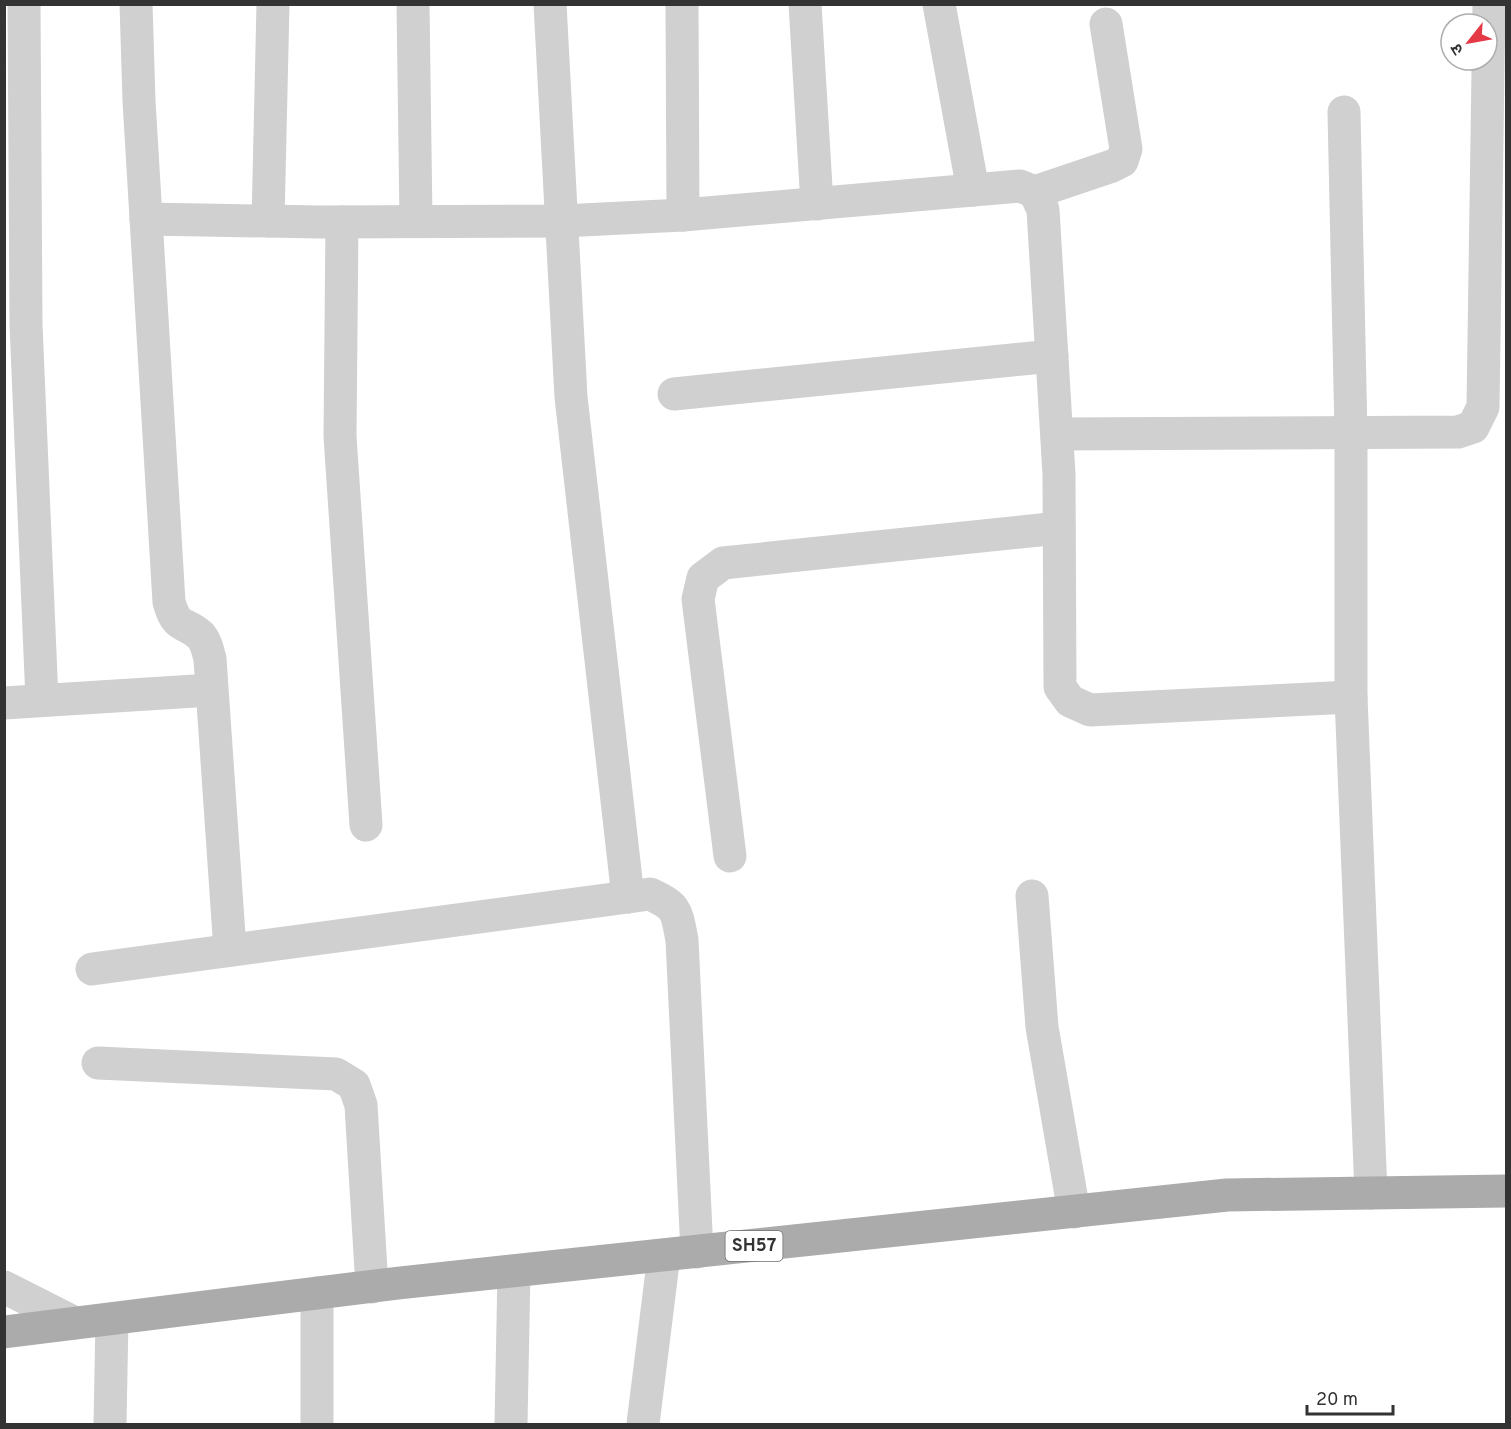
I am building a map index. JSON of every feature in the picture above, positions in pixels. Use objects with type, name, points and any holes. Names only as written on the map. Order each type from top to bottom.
[{"type":"main road","name":"SH57","points":[[4,1332],[317,1293],[1227,1195],[1506,1191]]},
{"type":"street","points":[[24,4],[15,240],[16,353],[42,700]]},
{"type":"street","points":[[136,4],[146,219],[169,602],[172,614],[180,624],[201,636],[210,659],[230,950]]},
{"type":"street","points":[[268,221],[273,4]]},
{"type":"street","points":[[413,4],[416,221]]},
{"type":"street","points":[[550,4],[571,397],[628,897]]},
{"type":"street","points":[[682,4],[683,215]]},
{"type":"street","points":[[805,4],[817,204]]},
{"type":"street","points":[[939,4],[973,190]]},
{"type":"street","points":[[1057,434],[1351,434],[1458,432],[1473,427],[1483,407],[1490,4]]},
{"type":"street","points":[[146,219],[342,222],[562,220],[683,215],[1020,186],[1035,192],[1122,161],[1126,149],[1106,24]]},
{"type":"street","points":[[1344,112],[1351,434],[1351,697],[1371,1193]]},
{"type":"street","points":[[1035,192],[1043,210],[1057,434],[1060,687],[1070,701],[1090,710],[1351,697]]},
{"type":"street","points":[[342,222],[340,436],[366,825]]},
{"type":"street","points":[[674,394],[1052,356]]},
{"type":"street","points":[[730,856],[698,599],[702,578],[723,562],[1059,528]]},
{"type":"street","points":[[4,703],[211,690]]},
{"type":"street","points":[[92,969],[650,894],[669,902],[677,915],[682,940],[697,1251]]},
{"type":"street","points":[[1032,896],[1042,1027],[1074,1212]]},
{"type":"street","points":[[98,1063],[336,1074],[354,1085],[361,1105],[372,1287]]},
{"type":"street","points":[[643,1425],[664,1255]]},
{"type":"street","points":[[511,1425],[514,1271]]},
{"type":"street","points":[[4,1287],[75,1323]]},
{"type":"street","points":[[317,1293],[317,1425]]},
{"type":"street","points":[[110,1425],[112,1319]]}]
